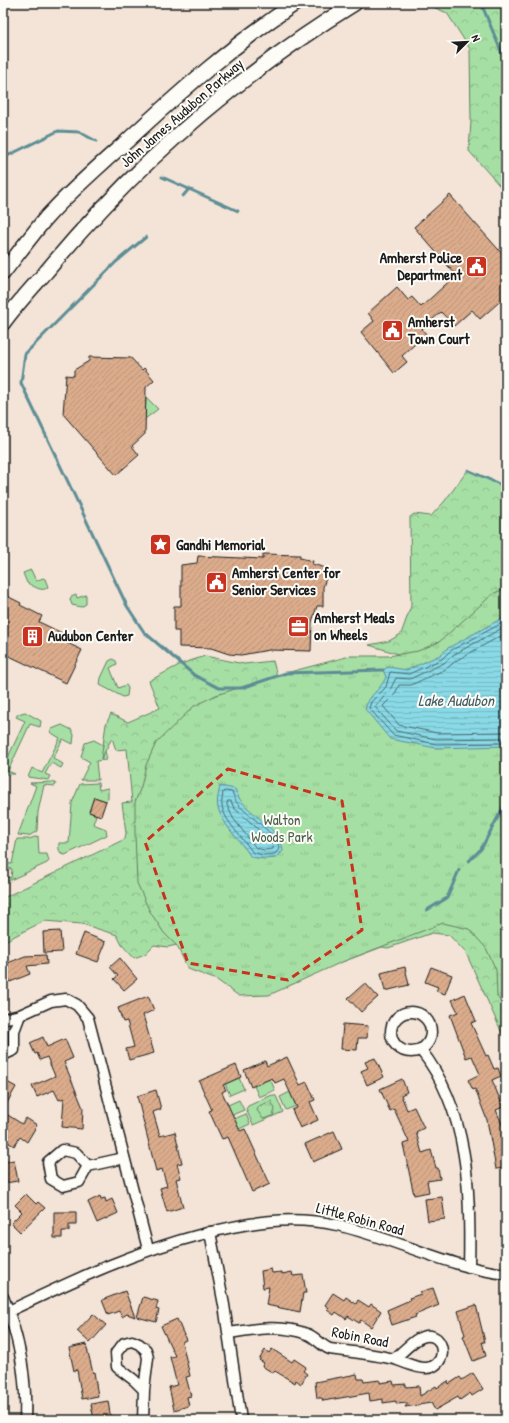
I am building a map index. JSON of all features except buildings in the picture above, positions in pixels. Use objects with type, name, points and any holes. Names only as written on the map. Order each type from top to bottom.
[{"type":"main road","name":"John James Audubon Parkway","points":[[3,273],[47,217],[126,142],[185,88],[228,52],[264,24],[296,3]]},
{"type":"main road","name":"John James Audubon Parkway","points":[[3,323],[65,248],[161,150],[241,82],[355,3]]},
{"type":"street","points":[[3,1019],[20,1015],[52,1001],[66,999],[77,1005],[88,1018],[148,1250]]},
{"type":"street","points":[[3,1055],[14,1050],[14,1031],[20,1015]]},
{"type":"street","points":[[420,1050],[434,1070],[458,1130],[465,1161],[469,1193],[469,1266]]},
{"type":"street","points":[[88,1166],[124,1158]]},
{"type":"street","name":"Little Robin Road","points":[[9,1312],[112,1263],[148,1250],[234,1225],[260,1221],[305,1219],[361,1231],[469,1266],[506,1274]]},
{"type":"street","points":[[210,1232],[229,1333],[241,1420]]},
{"type":"street","points":[[3,1297],[9,1312],[21,1354],[24,1380],[25,1420]]},
{"type":"street","name":"Robin Road","points":[[229,1333],[264,1327],[277,1328],[307,1334],[323,1346],[330,1349],[394,1359]]},
{"type":"street","points":[[143,1420],[144,1390],[148,1358],[146,1350],[139,1344],[132,1341],[124,1343],[116,1353],[117,1367],[144,1390]]},
{"type":"highlighted area","points":[[228,769],[342,801],[362,930],[288,980],[188,963],[145,842]]},
{"type":"green space","points":[[424,3],[506,3],[506,193],[469,151],[471,121],[470,49],[447,13]]},
{"type":"green space","points":[[146,397],[158,409],[145,419]]},
{"type":"green space","points":[[468,470],[506,487],[506,617],[425,662],[369,645],[389,641],[401,634],[411,606],[410,517],[414,514],[431,516],[444,502]]},
{"type":"green space","points":[[31,570],[36,581],[43,578],[45,579],[48,587],[46,589],[41,589],[27,583],[23,573]]},
{"type":"green space","name":"Walton Woods Park","points":[[506,589],[506,1010],[497,996],[496,970],[486,948],[469,929],[443,923],[342,962],[269,995],[239,996],[217,980],[188,969],[177,946],[164,933],[149,910],[137,883],[135,802],[141,787],[146,765],[156,743],[194,706],[216,695],[286,673],[350,656],[388,656],[418,651],[439,642],[494,593]]},
{"type":"green space","points":[[76,595],[77,598],[86,595],[86,604],[81,607],[72,605],[70,599]]},
{"type":"green space","name":"Walton Woods Park","points":[[205,656],[244,664],[273,661],[277,676],[286,673],[506,746],[506,1039],[466,953],[449,935],[432,933],[388,948],[382,947],[342,962],[185,943],[168,947],[154,945],[145,954],[134,958],[122,945],[117,935],[82,924],[44,921],[3,942],[3,898],[125,839],[126,833],[122,803],[132,802],[127,749],[116,750],[112,738],[101,759],[106,724],[111,714],[128,722],[160,708],[149,681],[181,664]]},
{"type":"green space","points":[[113,659],[117,664],[110,668],[118,688],[126,685],[128,688],[127,696],[123,697],[100,685],[101,678],[109,661]]},
{"type":"green space","points":[[25,712],[41,721],[40,727],[30,724],[8,771],[15,774],[3,774],[3,768],[25,721],[16,717],[18,714]]},
{"type":"green space","points":[[62,725],[72,730],[74,735],[73,744],[63,739],[53,758],[63,764],[61,768],[51,763],[45,774],[50,776],[48,780],[28,777],[32,768],[42,773],[60,738],[50,732],[52,729]]},
{"type":"green space","points":[[94,740],[103,745],[107,758],[106,760],[96,761],[98,780],[81,780],[90,762],[81,757],[85,743]]},
{"type":"green space","points":[[53,782],[56,784],[55,786],[44,785],[38,812],[37,831],[29,836],[18,835],[36,786],[30,783]]},
{"type":"green space","points":[[98,783],[99,790],[108,788],[108,799],[106,801],[94,797],[89,812],[96,815],[93,824],[106,829],[107,835],[65,855],[59,850],[59,843],[69,843],[72,803],[80,784]]},
{"type":"green space","points":[[38,836],[39,854],[47,854],[49,861],[4,883],[4,877],[11,878],[12,869],[3,868],[3,863],[12,864],[17,839],[29,839]]},
{"type":"green space","points":[[239,1078],[244,1089],[230,1095],[225,1084]]},
{"type":"green space","points":[[270,1079],[275,1090],[259,1097],[254,1086]]},
{"type":"green space","points":[[290,1092],[296,1106],[286,1110],[280,1097]]},
{"type":"green space","points":[[272,1095],[276,1096],[283,1112],[253,1125],[246,1109],[248,1106]]},
{"type":"green space","points":[[239,1100],[244,1110],[232,1115],[228,1105]]},
{"type":"green space","points":[[271,1101],[275,1109],[273,1116],[263,1119],[257,1110],[259,1106]]},
{"type":"green space","points":[[246,1114],[250,1124],[239,1129],[234,1119]]},
{"type":"water","name":"Lake Audubon","points":[[506,616],[506,746],[436,748],[390,739],[365,709],[369,700],[384,682],[386,677],[383,670],[388,667],[407,670],[440,655],[448,648]]},
{"type":"water","points":[[220,786],[235,789],[242,802],[278,837],[283,851],[276,858],[264,859],[251,857],[220,815],[217,803]]},
{"type":"waterway","points":[[481,3],[506,63]]},
{"type":"waterway","points":[[3,158],[58,131],[79,132],[96,141]]},
{"type":"waterway","points":[[162,177],[238,211]]},
{"type":"waterway","points":[[183,196],[189,189]]},
{"type":"waterway","points":[[146,237],[116,262],[25,354],[21,383],[127,606],[144,632],[194,675],[219,688],[242,688],[286,673],[383,670]]},
{"type":"waterway","points":[[468,470],[506,487]]},
{"type":"waterway","points":[[503,747],[506,751]]},
{"type":"waterway","points":[[469,861],[481,849],[506,802]]},
{"type":"waterway","points":[[427,910],[447,898],[459,870]]},
{"type":"place","name":"Amherst Police Department","points":[[477,267]]},
{"type":"place","name":"Amherst Town Court","points":[[393,331]]},
{"type":"place","name":"Gandhi Memorial","points":[[160,545]]},
{"type":"place","name":"Amherst Center for Senior Services","points":[[217,582]]},
{"type":"place","name":"Amherst Meals on Wheels","points":[[298,627]]},
{"type":"place","name":"Audubon Center","points":[[32,636]]}]
